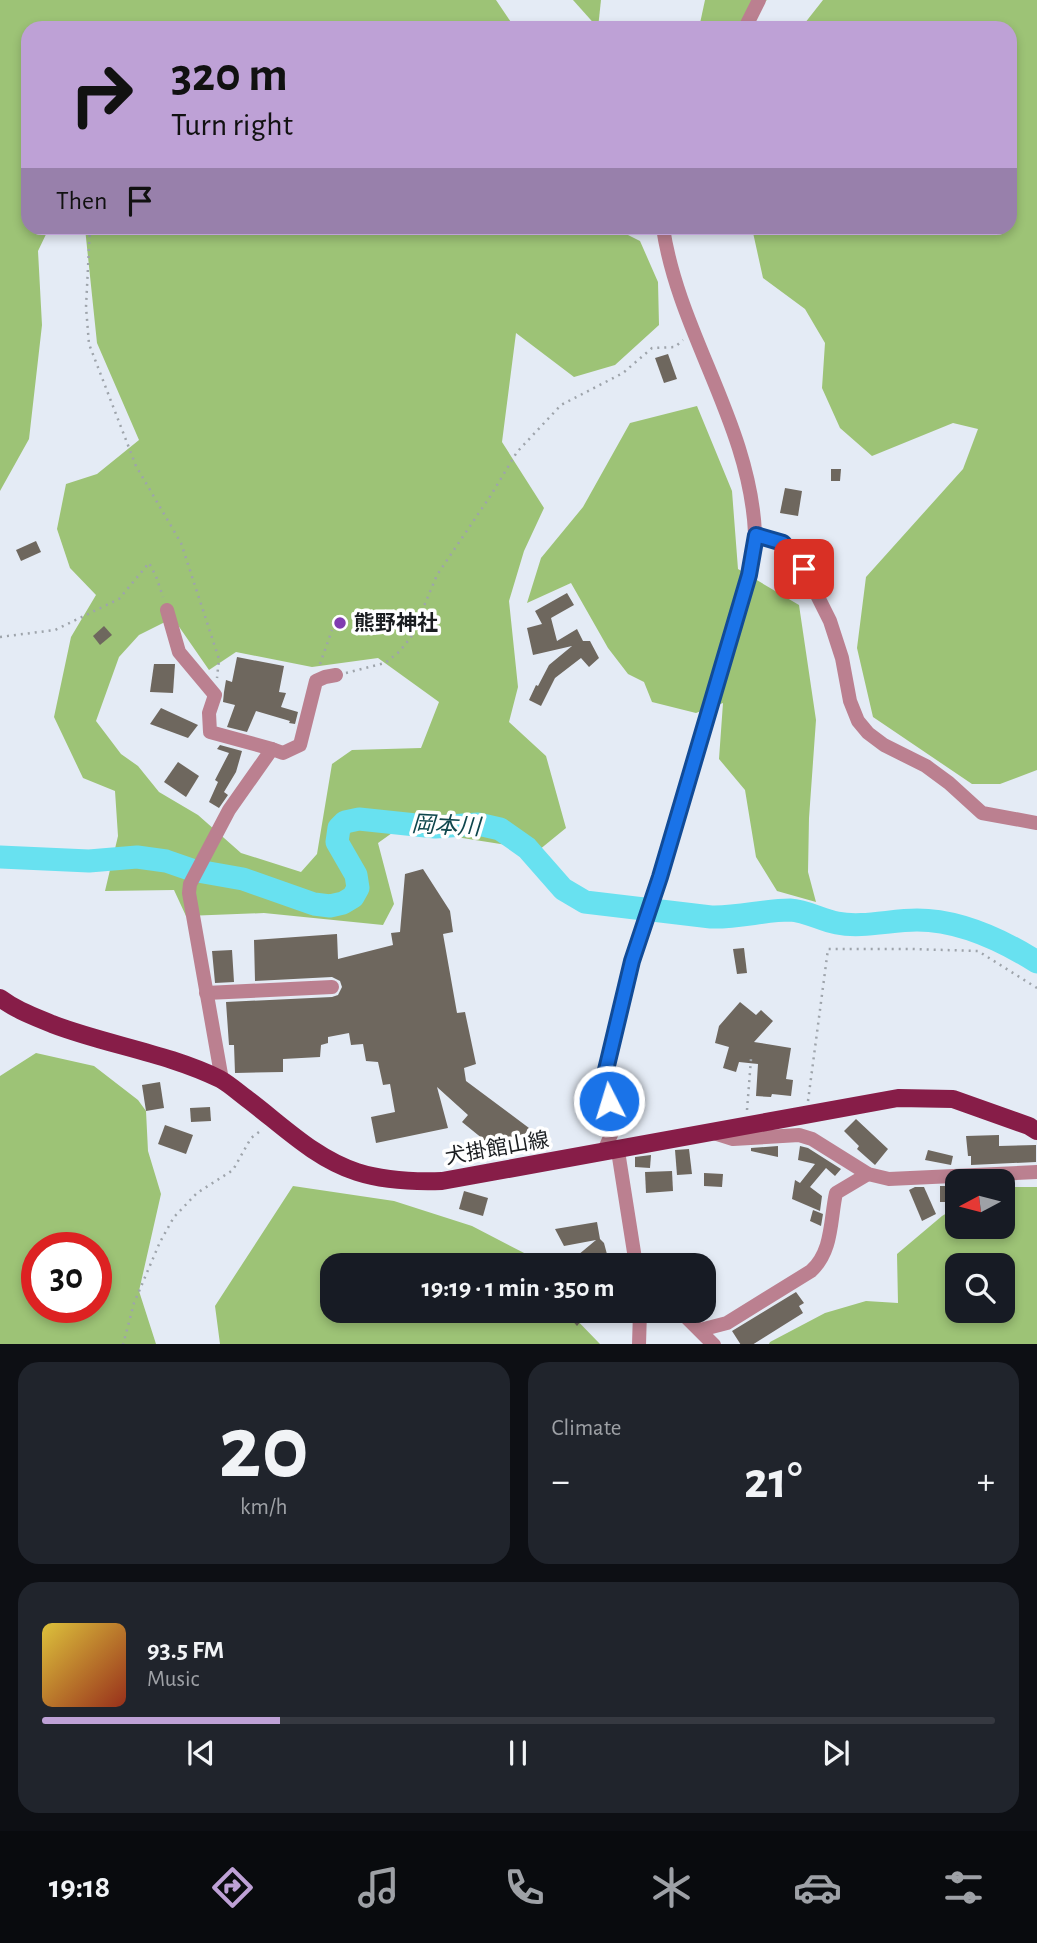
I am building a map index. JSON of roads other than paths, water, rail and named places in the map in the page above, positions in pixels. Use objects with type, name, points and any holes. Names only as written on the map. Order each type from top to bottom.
[{"type":"main road","name":"犬掛館山線","points":[[0,998],[13,1008],[83,1036],[164,1058],[222,1080],[307,1147],[327,1159],[356,1172],[409,1182],[442,1181],[618,1151],[898,1098],[953,1099],[1037,1131]]},
{"type":"street","points":[[748,21],[759,0]]},
{"type":"street","points":[[634,1253],[605,1074],[632,961],[660,877],[749,575],[756,535],[745,463],[668,261],[664,235]]},
{"type":"street","points":[[756,535],[783,543],[804,569],[830,621],[842,658],[850,701],[858,721],[868,733],[884,745],[926,766],[982,813],[1037,823]]},
{"type":"street","points":[[167,610],[179,652],[215,695],[209,713],[210,732],[283,753],[299,745],[316,681],[336,676]]},
{"type":"street","points":[[222,1080],[189,893],[190,884],[229,810],[272,749]]},
{"type":"street","points":[[206,993],[332,987]]},
{"type":"street","points":[[614,1128],[618,1151]]},
{"type":"street","points":[[714,1133],[733,1139],[799,1135],[812,1139],[868,1174],[889,1179],[1037,1172]]},
{"type":"street","points":[[700,1330],[727,1323],[811,1271],[821,1261],[830,1235],[836,1193],[868,1174]]},
{"type":"street","points":[[639,1344],[640,1323]]},
{"type":"street","points":[[693,1323],[713,1344]]},
{"type":"waterway","name":"岡本川","points":[[0,857],[89,861],[137,857],[166,861],[192,870],[243,879],[314,904],[330,906],[353,897],[358,888],[356,875],[337,842],[339,828],[345,822],[359,819],[435,827],[478,824],[500,829],[527,848],[563,889],[585,902],[711,917],[790,910],[847,924],[907,920],[949,923],[980,933],[1037,962]]},
{"type":"place","name":"熊野神社","points":[[340,623]]}]
